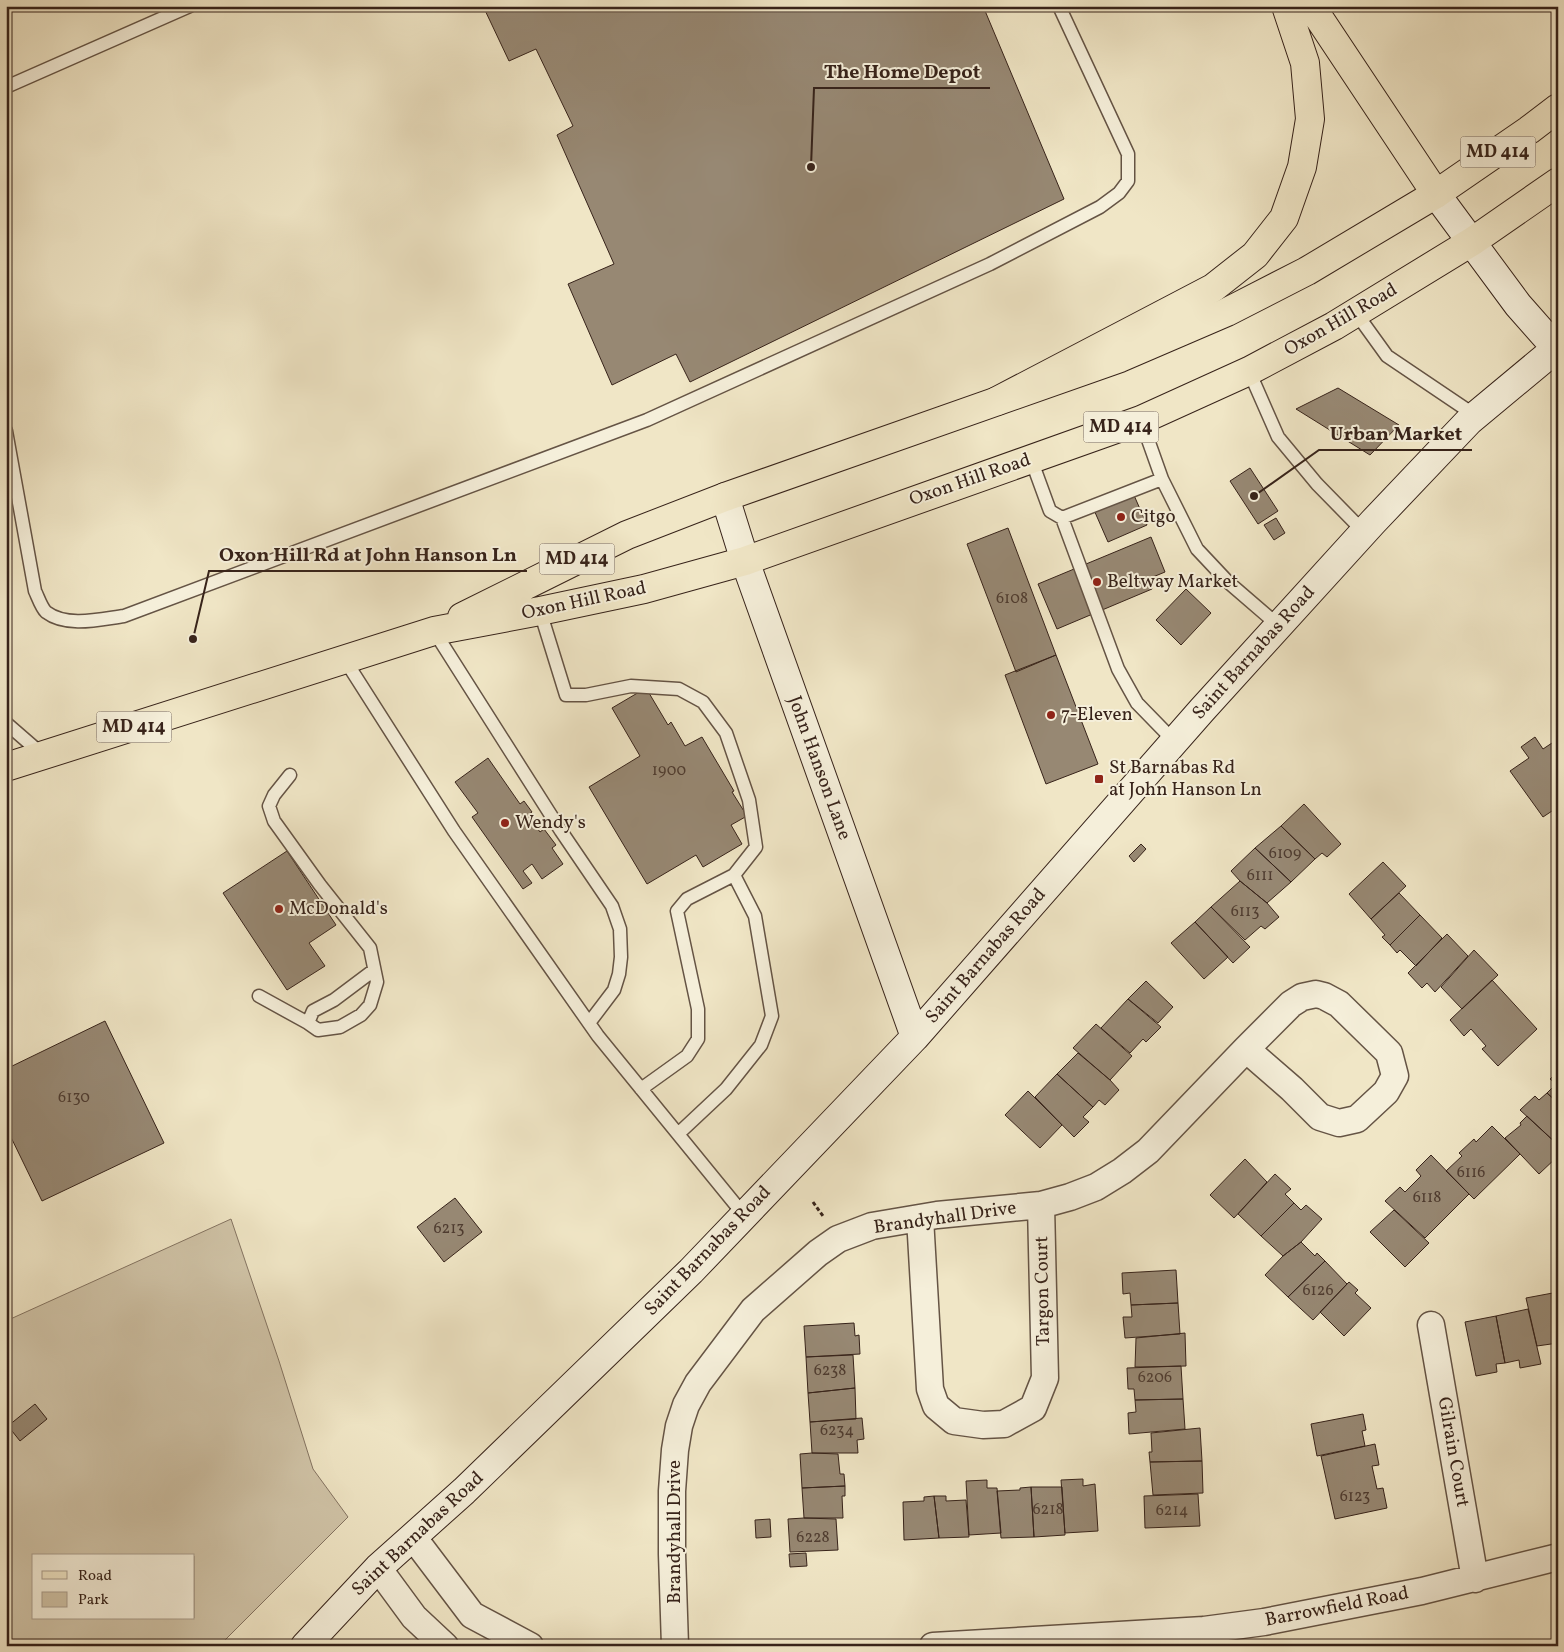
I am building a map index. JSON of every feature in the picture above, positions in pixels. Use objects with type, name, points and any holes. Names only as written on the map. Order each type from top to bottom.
[{"type":"main road","points":[[997,401],[1213,288],[1255,255],[1284,218],[1302,167],[1310,119],[1306,63],[1286,6]]},
{"type":"main road","points":[[1311,6],[1436,194]]},
{"type":"main road","name":"MD 414","points":[[1436,194],[1558,108]]},
{"type":"main road","name":"MD 414","points":[[1473,242],[1558,182]]},
{"type":"main road","name":"Oxon Hill Road","points":[[434,632],[627,535],[725,497],[1120,358],[1227,312],[1307,271],[1436,194]]},
{"type":"main road","name":"Saint Barnabas Road","points":[[305,1646],[378,1568],[464,1491],[651,1310],[744,1215],[915,1037],[1278,626],[1364,532],[1476,416],[1557,348],[1518,305],[1436,194]]},
{"type":"main road","name":"Oxon Hill Road","points":[[6,767],[434,632],[644,589],[745,561],[1141,420],[1249,371],[1334,326],[1473,242]]},
{"type":"main road","name":"John Hanson Lane","points":[[725,497],[745,561],[915,1037]]},
{"type":"street","name":"Brandyhall Drive","points":[[676,1646],[672,1554],[672,1491],[679,1426],[686,1405],[698,1383],[753,1310],[818,1253],[838,1239],[852,1233],[872,1226],[920,1218],[1041,1205],[1070,1197],[1096,1186],[1122,1171],[1142,1156],[1246,1049],[1298,999],[1310,995],[1324,996],[1339,1004],[1389,1053],[1395,1076],[1386,1092],[1357,1119],[1339,1123],[1320,1117],[1292,1089],[1246,1049]]},
{"type":"street","name":"Targon Court","points":[[920,1218],[930,1389],[936,1406],[954,1422],[983,1425],[1004,1424],[1034,1408],[1045,1378],[1041,1205]]},
{"type":"street","name":"Gilrain Court","points":[[1430,1325],[1475,1579]]},
{"type":"street","points":[[413,1537],[472,1615],[530,1646]]},
{"type":"street","name":"Barrowfield Road","points":[[933,1646],[1205,1638],[1475,1579],[1558,1557]]},
{"type":"street","points":[[378,1568],[414,1617],[445,1646]]},
{"type":"lane","points":[[6,87],[190,6]]},
{"type":"lane","points":[[6,431],[35,591],[45,611],[60,619],[90,620],[124,616],[647,420],[990,264],[1100,207],[1119,193],[1128,181],[1128,154],[1059,6]]},
{"type":"lane","points":[[1356,313],[1387,356],[1476,416]]},
{"type":"lane","points":[[1249,371],[1278,437],[1317,484],[1364,532]]},
{"type":"lane","points":[[1141,420],[1162,479],[1197,549],[1228,582],[1278,626]]},
{"type":"lane","points":[[1031,459],[1050,511],[1062,518],[1118,669],[1136,703],[1175,742]]},
{"type":"lane","points":[[1062,518],[1162,479]]},
{"type":"lane","points":[[540,611],[566,696],[586,696],[631,686],[679,689],[704,702],[726,732],[749,800],[756,847],[734,875],[687,899],[677,911],[698,1009],[698,1040],[687,1056],[641,1089]]},
{"type":"lane","points":[[434,632],[561,832],[612,906],[620,929],[621,957],[619,974],[614,990],[589,1023]]},
{"type":"lane","points":[[345,660],[454,832],[589,1023],[744,1215]]},
{"type":"lane","points":[[6,723],[44,756]]},
{"type":"lane","points":[[259,996],[308,1022],[318,1030],[340,1027],[361,1015],[370,1005],[377,982],[370,948],[320,886],[274,821],[269,806],[274,795],[290,775]]},
{"type":"lane","points":[[678,1134],[726,1089],[761,1045],[772,1016],[755,916],[734,875]]},
{"type":"lane","points":[[308,1022],[313,1011],[334,1000],[374,970]]},
{"type":"green space","points":[[231,1219],[313,1469],[348,1517],[219,1646],[6,1646],[6,1321]]},
{"type":"building","points":[[483,6],[983,6],[1064,199],[690,382],[676,354],[612,385],[568,284],[614,264],[557,135],[573,126],[536,49],[509,61]]},
{"type":"building","points":[[1338,388],[1399,425],[1370,455],[1296,409]]},
{"type":"building","points":[[1250,468],[1278,511],[1258,524],[1230,481]]},
{"type":"building","name":"Citgo","points":[[1133,493],[1147,525],[1108,542],[1094,510]]},
{"type":"building","points":[[1276,518],[1285,533],[1274,540],[1264,525]]},
{"type":"building","points":[[1008,528],[1056,655],[1016,672],[967,544]]},
{"type":"building","name":"Beltway Market","points":[[1151,537],[1165,572],[1148,579],[1152,589],[1057,629],[1038,584]]},
{"type":"building","points":[[1186,589],[1211,613],[1181,645],[1156,620]]},
{"type":"building","points":[[1056,655],[1098,764],[1046,784],[1005,675]]},
{"type":"building","points":[[646,688],[668,725],[671,722],[685,746],[702,737],[747,816],[731,825],[742,844],[703,867],[696,855],[647,884],[589,787],[640,756],[612,708]]},
{"type":"building","points":[[1535,737],[1543,749],[1558,739],[1558,807],[1543,817],[1510,771],[1529,758],[1521,747]]},
{"type":"building","name":"Wendy's","points":[[488,758],[520,804],[524,801],[532,812],[528,815],[540,832],[544,829],[556,845],[552,848],[563,864],[542,879],[532,864],[523,871],[532,883],[523,889],[472,817],[478,813],[455,782]]},
{"type":"building","points":[[1304,804],[1341,844],[1327,857],[1322,853],[1315,859],[1281,826]]},
{"type":"building","points":[[1281,826],[1315,859],[1291,882],[1255,848]]},
{"type":"building","points":[[1141,844],[1146,849],[1134,862],[1129,856]]},
{"type":"building","points":[[1255,848],[1291,882],[1267,903],[1231,871]]},
{"type":"building","name":"McDonald's","points":[[287,851],[336,925],[309,943],[325,966],[287,990],[223,893]]},
{"type":"building","points":[[1383,862],[1406,886],[1371,919],[1349,894]]},
{"type":"building","points":[[1240,881],[1267,903],[1279,917],[1265,929],[1261,926],[1245,940],[1211,907]]},
{"type":"building","points":[[1399,893],[1420,915],[1390,945],[1382,937],[1385,935],[1371,919]]},
{"type":"building","points":[[1211,907],[1250,947],[1233,963],[1195,922]]},
{"type":"building","points":[[1420,915],[1442,938],[1416,966],[1400,950],[1397,953],[1390,945]]},
{"type":"building","points":[[1195,922],[1228,957],[1204,979],[1171,943]]},
{"type":"building","points":[[1447,934],[1468,956],[1435,992],[1427,983],[1422,988],[1408,973]]},
{"type":"building","points":[[1474,950],[1498,975],[1462,1009],[1441,987]]},
{"type":"building","points":[[1492,980],[1537,1029],[1498,1066],[1482,1049],[1486,1046],[1471,1029],[1464,1036],[1450,1020]]},
{"type":"building","points":[[1146,981],[1173,1007],[1158,1023],[1128,999]]},
{"type":"building","points":[[1128,999],[1161,1027],[1146,1042],[1143,1039],[1130,1053],[1101,1028]]},
{"type":"building","points":[[105,1021],[164,1143],[42,1201],[6,1127],[6,1069]]},
{"type":"building","points":[[1096,1024],[1132,1056],[1110,1080],[1073,1048]]},
{"type":"building","points":[[1078,1053],[1119,1090],[1105,1105],[1099,1100],[1093,1107],[1057,1074]]},
{"type":"building","points":[[1558,1071],[1558,1103],[1547,1093],[1556,1084],[1550,1079]]},
{"type":"building","points":[[1057,1074],[1093,1107],[1083,1117],[1089,1122],[1074,1137],[1035,1097]]},
{"type":"building","points":[[1028,1091],[1062,1125],[1040,1148],[1005,1115]]},
{"type":"building","points":[[1547,1093],[1558,1103],[1558,1145],[1520,1110],[1535,1096],[1539,1100]]},
{"type":"building","points":[[1527,1116],[1558,1145],[1558,1156],[1539,1174],[1505,1138],[1521,1125],[1520,1123]]},
{"type":"building","points":[[1492,1126],[1520,1154],[1474,1199],[1446,1171],[1462,1156],[1459,1153],[1474,1139],[1476,1142]]},
{"type":"building","points":[[1431,1155],[1469,1194],[1425,1238],[1385,1201],[1400,1187],[1405,1192],[1421,1176],[1416,1170]]},
{"type":"building","points":[[1245,1159],[1267,1182],[1234,1218],[1210,1195]]},
{"type":"building","points":[[1275,1174],[1291,1189],[1285,1194],[1294,1203],[1261,1236],[1238,1214]]},
{"type":"building","points":[[455,1198],[482,1232],[444,1262],[417,1227]]},
{"type":"building","points":[[1294,1203],[1301,1210],[1306,1205],[1322,1219],[1301,1242],[1283,1256],[1261,1236]]},
{"type":"building","points":[[1394,1210],[1429,1243],[1405,1267],[1370,1232]]},
{"type":"building","points":[[1301,1242],[1315,1256],[1317,1253],[1325,1261],[1288,1297],[1265,1275],[1283,1256]]},
{"type":"building","points":[[1325,1261],[1347,1284],[1313,1320],[1288,1297]]},
{"type":"building","points":[[1176,1270],[1178,1303],[1131,1305],[1130,1293],[1123,1294],[1122,1273]]},
{"type":"building","points":[[1349,1282],[1358,1290],[1355,1293],[1371,1308],[1344,1336],[1320,1312]]},
{"type":"building","points":[[1558,1292],[1558,1343],[1537,1346],[1526,1298]]},
{"type":"building","points":[[1178,1303],[1180,1334],[1125,1338],[1123,1317],[1132,1317],[1131,1305]]},
{"type":"building","points":[[1528,1309],[1541,1364],[1520,1368],[1519,1360],[1505,1363],[1496,1316]]},
{"type":"building","points":[[1496,1316],[1505,1363],[1496,1364],[1497,1372],[1476,1376],[1465,1322]]},
{"type":"building","points":[[854,1323],[855,1336],[859,1335],[860,1354],[806,1357],[804,1326]]},
{"type":"building","points":[[1185,1333],[1186,1366],[1135,1367],[1136,1338]]},
{"type":"building","points":[[853,1355],[855,1388],[808,1393],[806,1357]]},
{"type":"building","points":[[1181,1366],[1183,1399],[1135,1400],[1134,1389],[1128,1389],[1127,1368]]},
{"type":"building","points":[[855,1388],[856,1419],[810,1422],[808,1393]]},
{"type":"building","points":[[1183,1399],[1185,1429],[1129,1434],[1128,1413],[1136,1412],[1135,1400]]},
{"type":"building","points":[[35,1404],[47,1419],[20,1441],[8,1426]]},
{"type":"building","points":[[1363,1414],[1366,1430],[1362,1431],[1365,1446],[1317,1456],[1311,1424]]},
{"type":"building","points":[[862,1418],[864,1439],[857,1440],[858,1453],[812,1453],[810,1422]]},
{"type":"building","points":[[1200,1428],[1202,1461],[1150,1462],[1149,1452],[1152,1452],[1151,1433]]},
{"type":"building","points":[[1375,1444],[1379,1465],[1372,1466],[1377,1489],[1383,1488],[1387,1508],[1335,1519],[1321,1456]]},
{"type":"building","points":[[800,1454],[838,1454],[840,1474],[844,1474],[845,1486],[802,1488]]},
{"type":"building","points":[[1202,1461],[1203,1493],[1153,1495],[1150,1462]]},
{"type":"building","points":[[1083,1479],[1083,1486],[1095,1484],[1098,1531],[1065,1533],[1061,1480]]},
{"type":"building","points":[[987,1480],[987,1488],[997,1488],[1001,1533],[969,1535],[966,1481]]},
{"type":"building","points":[[845,1486],[845,1496],[842,1496],[843,1518],[804,1518],[802,1488]]},
{"type":"building","points":[[1031,1487],[1062,1487],[1065,1535],[1034,1537]]},
{"type":"building","points":[[1031,1487],[1034,1537],[1001,1538],[997,1491],[1020,1490],[1020,1488]]},
{"type":"building","points":[[1198,1494],[1200,1526],[1145,1528],[1144,1496]]},
{"type":"building","points":[[934,1496],[939,1538],[904,1540],[903,1502],[924,1501],[924,1497]]},
{"type":"building","points":[[934,1496],[946,1496],[946,1501],[966,1500],[969,1537],[939,1538]]},
{"type":"building","points":[[770,1519],[771,1537],[756,1538],[755,1520]]},
{"type":"building","points":[[788,1519],[836,1519],[838,1550],[790,1552]]},
{"type":"building","points":[[806,1553],[807,1566],[790,1567],[789,1554]]},
{"type":"place","name":"The Home Depot","points":[[811,167]]},
{"type":"place","name":"Urban Market","points":[[1254,496]]},
{"type":"place","name":"Citgo","points":[[1121,517]]},
{"type":"place","name":"Beltway Market","points":[[1097,582]]},
{"type":"place","name":"Oxon Hill Rd at John Hanson Ln","points":[[193,639]]},
{"type":"place","name":"7-Eleven","points":[[1051,715]]},
{"type":"place","name":"St Barnabas Rd at John Hanson Ln","points":[[1099,779]]},
{"type":"place","name":"Wendy's","points":[[505,823]]},
{"type":"place","name":"McDonald's","points":[[279,909]]}]
